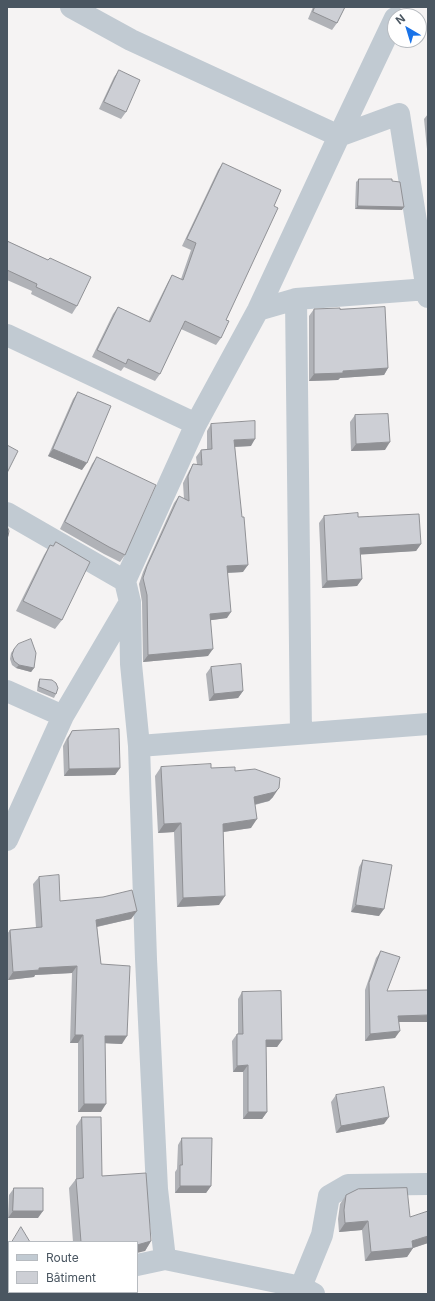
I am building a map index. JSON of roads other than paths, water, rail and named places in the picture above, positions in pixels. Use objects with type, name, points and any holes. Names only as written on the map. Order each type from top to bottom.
[{"type":"street","points":[[71,7],[131,40],[338,136],[399,114],[428,289],[428,297]]},
{"type":"street","points":[[165,1259],[157,1181],[146,959],[139,746],[131,664],[130,602],[125,581],[196,424],[258,310],[387,34]]},
{"type":"street","points":[[258,310],[296,299],[428,289]]},
{"type":"street","points":[[296,299],[301,733]]},
{"type":"street","points":[[7,335],[196,424]]},
{"type":"street","points":[[7,513],[125,581]]},
{"type":"street","points":[[7,840],[63,716],[130,602]]},
{"type":"street","points":[[7,691],[63,716]]},
{"type":"street","points":[[139,746],[428,724]]},
{"type":"street","points":[[138,1265],[165,1259],[304,1292],[322,1235],[329,1196],[348,1185],[428,1184]]}]
